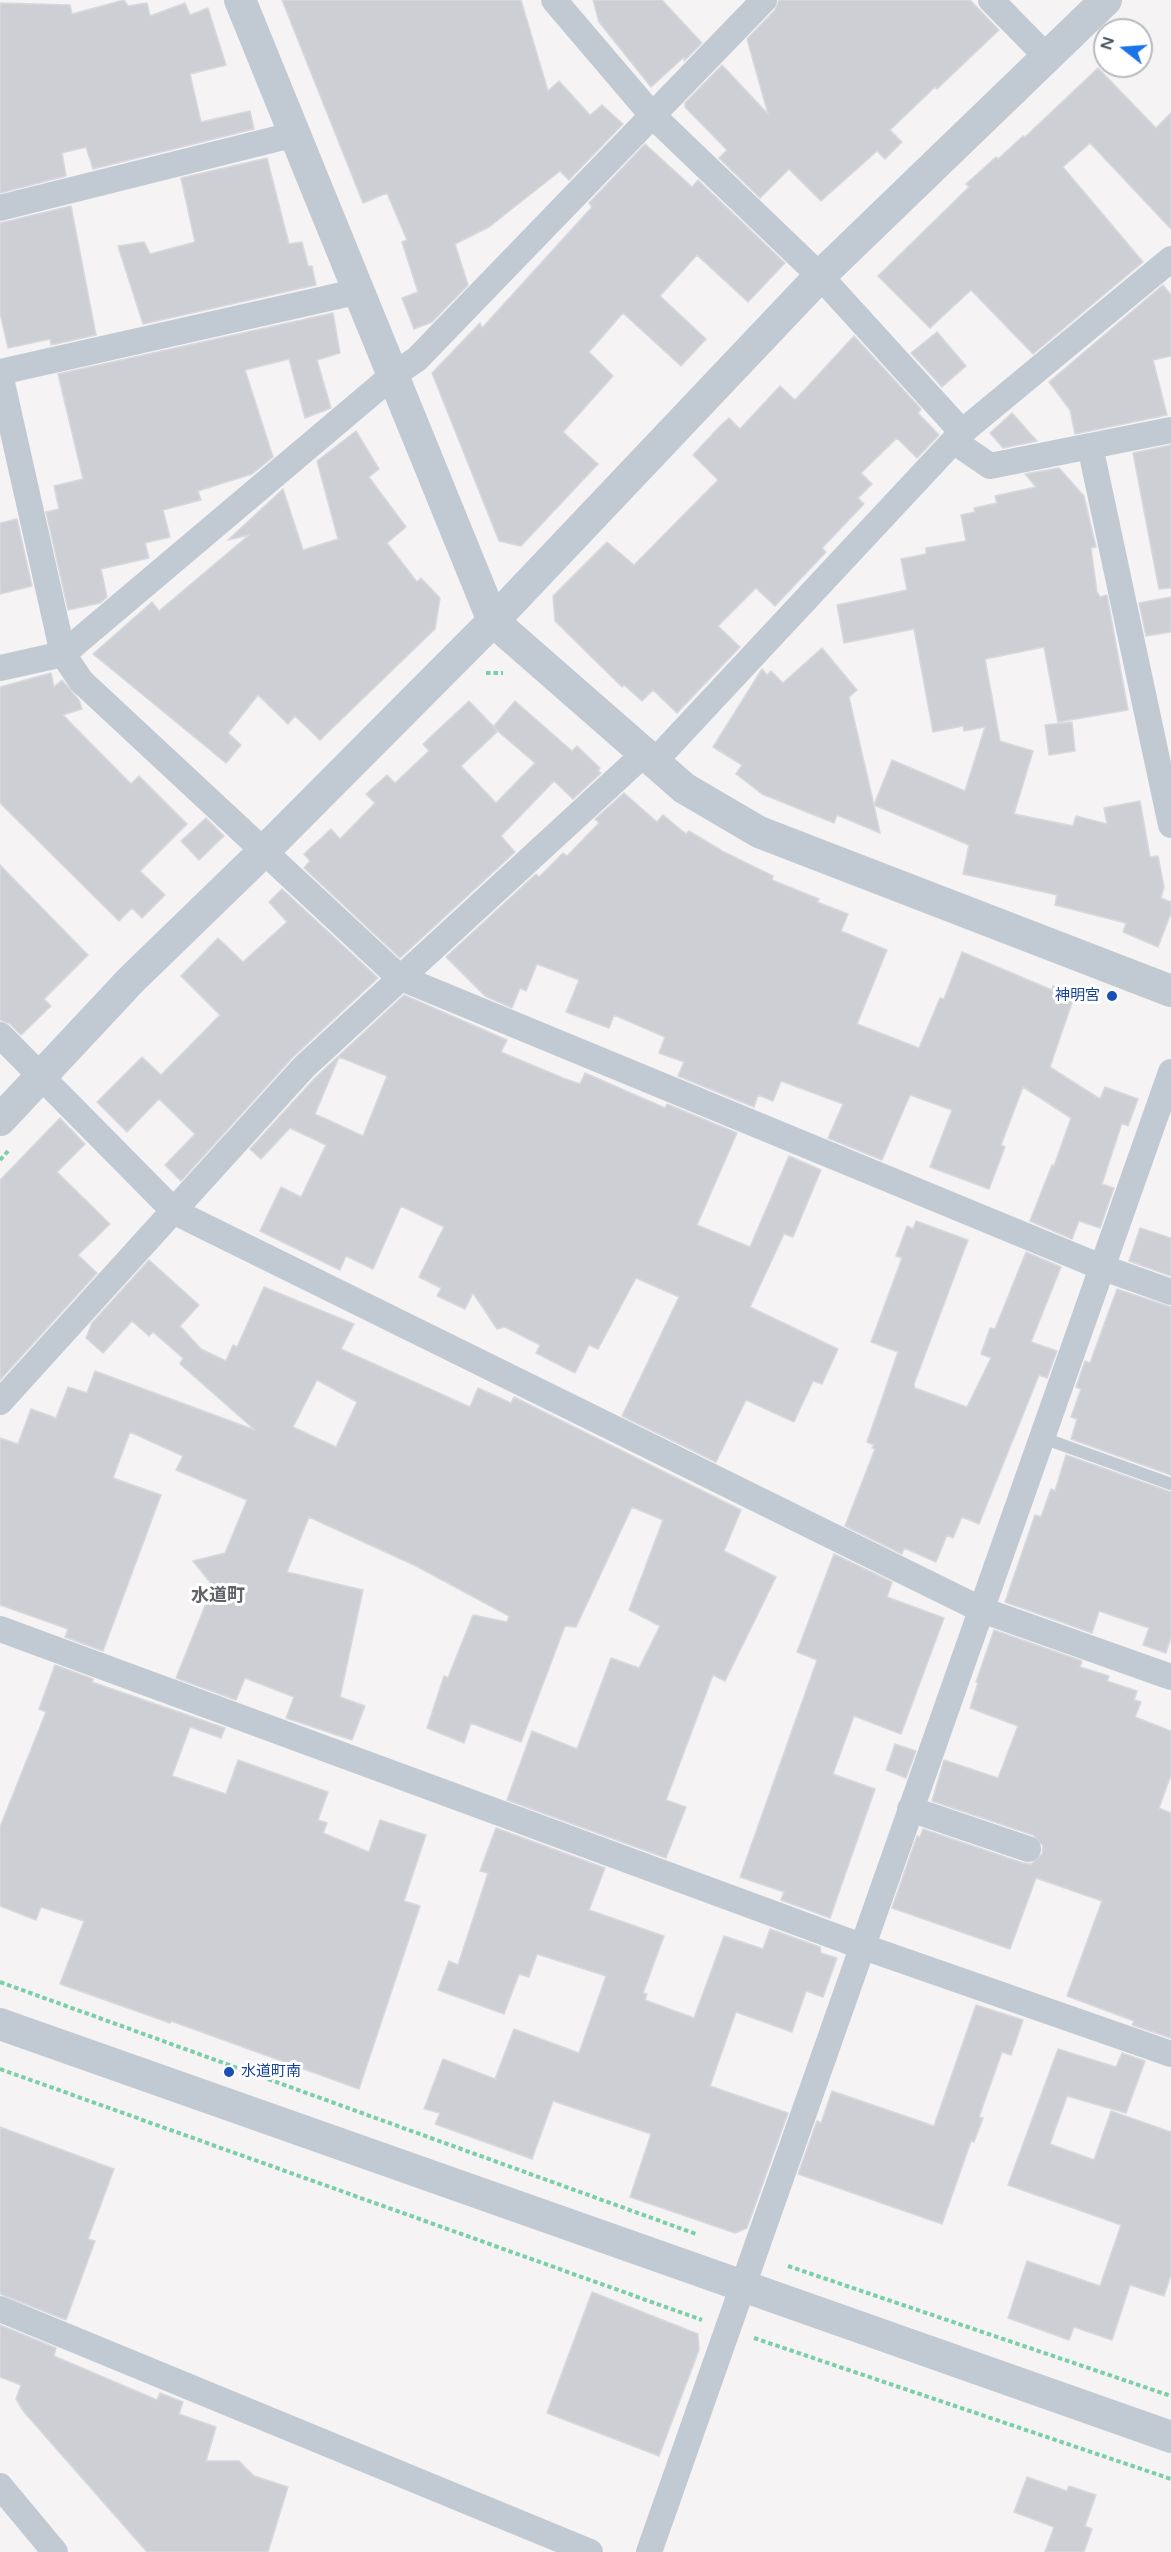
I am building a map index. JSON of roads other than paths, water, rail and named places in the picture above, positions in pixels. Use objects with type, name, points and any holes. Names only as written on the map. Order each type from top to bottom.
[{"type":"street","points":[[240,0],[493,621],[648,759],[684,788],[759,831],[1171,992]]},
{"type":"street","points":[[554,0],[652,116],[820,276],[959,437],[990,466],[1171,430]]},
{"type":"street","points":[[0,668],[63,654],[392,376],[417,359],[764,0]]},
{"type":"street","points":[[991,0],[1047,57]]},
{"type":"street","points":[[7,1132],[42,1076],[131,980],[264,851],[493,621],[820,276],[1106,0]]},
{"type":"street","points":[[0,208],[296,134]]},
{"type":"street","points":[[0,1402],[175,1212],[304,1067],[399,977],[648,759],[959,437],[1171,259]]},
{"type":"street","points":[[360,291],[0,373],[63,654],[81,681],[399,977],[1101,1267],[1171,1292]]},
{"type":"street","points":[[1090,446],[1167,784],[1171,825]]},
{"type":"street","points":[[0,1035],[175,1212],[982,1610],[1171,1677]]},
{"type":"street","points":[[649,2552],[1171,1072]]},
{"type":"street","points":[[0,1629],[861,1946],[1171,2054]]},
{"type":"street","points":[[910,1809],[1028,1848]]},
{"type":"street","points":[[0,2024],[1171,2437]]},
{"type":"street","points":[[0,2309],[590,2552]]},
{"type":"street","points":[[0,2486],[55,2552]]},
{"type":"lane","points":[[1043,1438],[1171,1484]]},
{"type":"place","name":"神明宮","points":[[1112,996]]},
{"type":"place","name":"水道町南","points":[[229,2072]]},
{"type":"district","name":"水道町","points":[[218,1596]]}]
